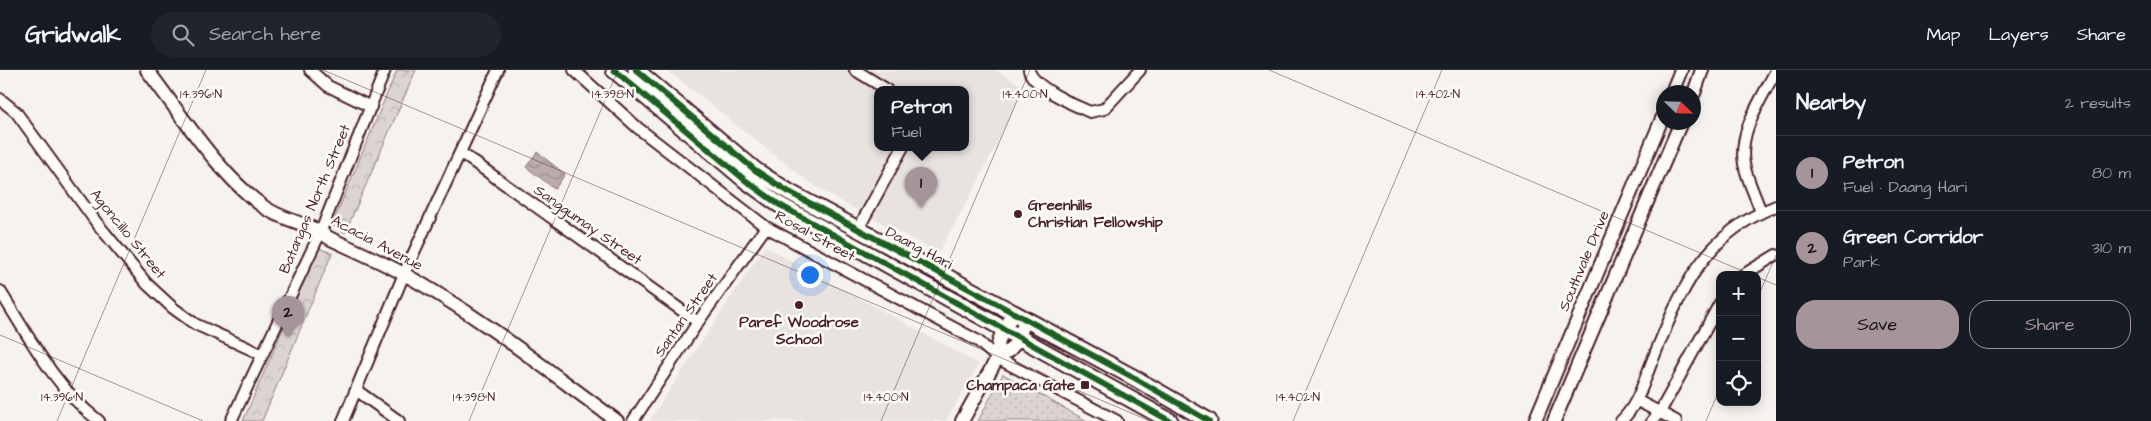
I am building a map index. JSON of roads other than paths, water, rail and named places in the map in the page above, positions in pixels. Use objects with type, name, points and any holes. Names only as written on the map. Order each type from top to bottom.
[{"type":"main road","name":"Daang Hari","points":[[614,70],[745,180],[778,204],[1005,345],[1170,421]]},
{"type":"main road","name":"Daang Hari","points":[[636,70],[755,170],[789,192],[1209,421]]},
{"type":"street","name":"Acacia Avenue","points":[[147,70],[228,176],[244,193],[266,209],[320,232],[404,274],[484,323],[616,421]]},
{"type":"street","points":[[310,70],[328,86],[371,107]]},
{"type":"street","name":"Batangas North Street","points":[[231,421],[320,232],[386,70]]},
{"type":"street","points":[[343,421],[404,274],[498,70]]},
{"type":"street","name":"Rosal Street","points":[[574,70],[638,128],[766,228],[978,341],[1005,345],[1113,420]]},
{"type":"street","points":[[854,70],[881,86]]},
{"type":"street","points":[[1029,70],[1030,76],[1038,84],[1090,112],[1104,109],[1140,70]]},
{"type":"street","points":[[1675,85],[1681,70]]},
{"type":"street","points":[[1697,85],[1702,70]]},
{"type":"street","points":[[1762,212],[1744,164],[1744,146],[1747,127],[1776,70]]},
{"type":"street","name":"Agoncillo Street","points":[[0,99],[16,112],[96,222],[147,284],[173,308],[195,324],[261,354]]},
{"type":"street","name":"Southvale Drive","points":[[1535,421],[1657,130]]},
{"type":"street","points":[[1554,421],[1678,130]]},
{"type":"street","points":[[858,229],[901,151]]},
{"type":"street","name":"Sanggumay Street","points":[[461,153],[698,322]]},
{"type":"street","points":[[1621,421],[1636,400],[1682,290],[1698,267],[1716,244],[1731,230],[1776,206]]},
{"type":"street","name":"Santan Street","points":[[633,421],[698,322],[766,228]]},
{"type":"street","points":[[1750,271],[1776,255]]},
{"type":"street","points":[[0,291],[65,390],[83,409],[99,421]]},
{"type":"street","points":[[1652,421],[1660,412],[1716,310]]},
{"type":"street","points":[[962,421],[1020,317]]},
{"type":"street","points":[[356,390],[399,421]]},
{"type":"street","points":[[1636,400],[1676,421]]},
{"type":"water","points":[[537,152],[565,174],[555,189],[526,167]]},
{"type":"place","name":"Petron","points":[[921,208]]},
{"type":"place","name":"Greenhills Christian Fellowship","points":[[1018,214]]},
{"type":"place","name":"Paref Woodrose School","points":[[799,305]]},
{"type":"place","name":"Green Corridor","points":[[288,337]]},
{"type":"place","name":"Champaca Gate","points":[[1085,385]]}]
